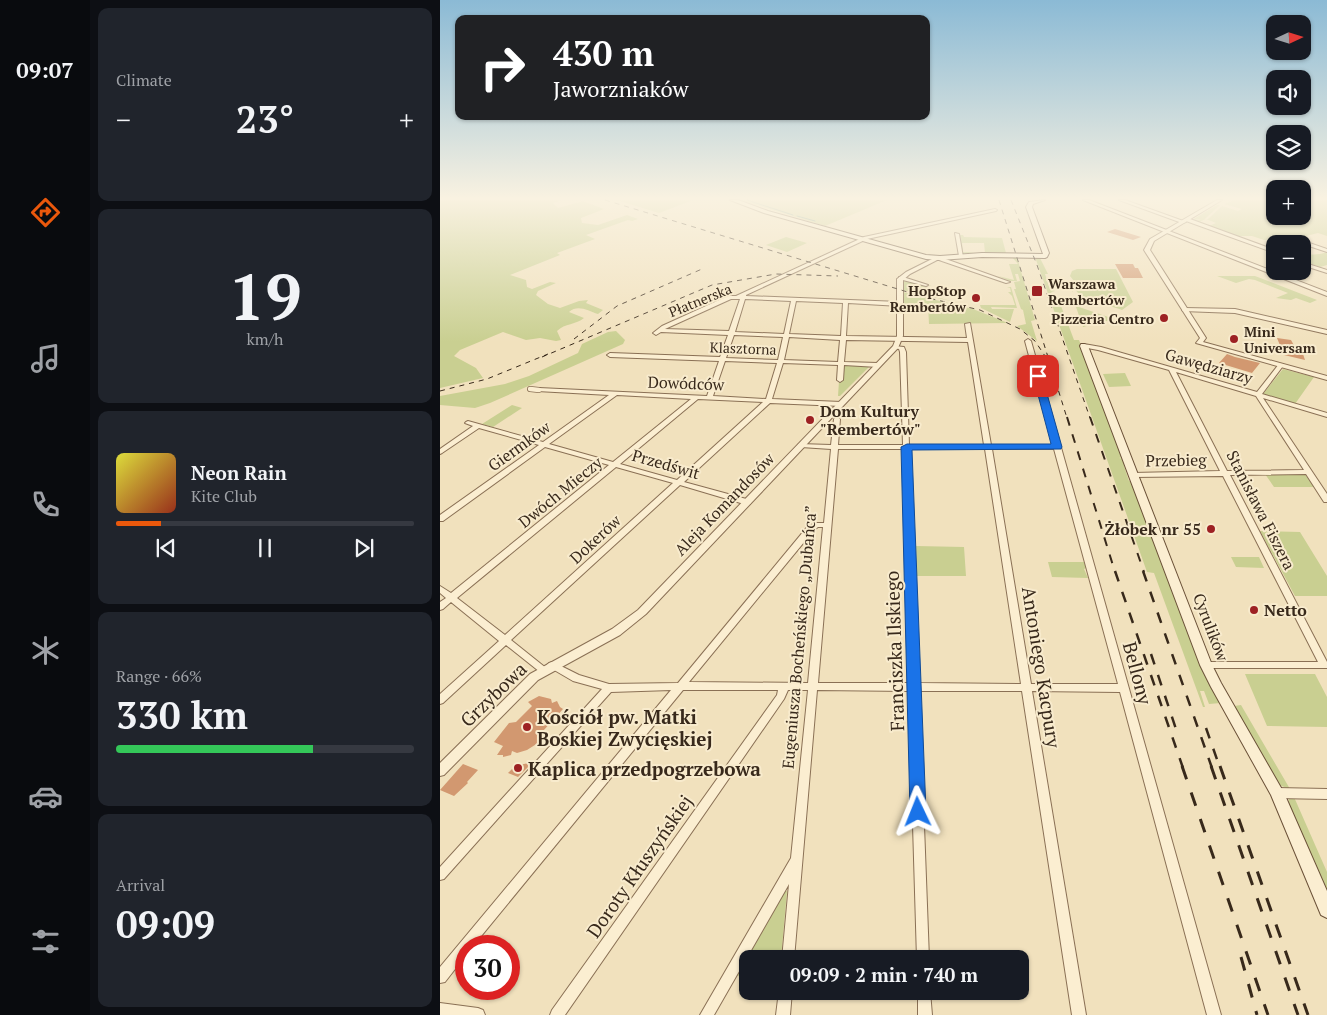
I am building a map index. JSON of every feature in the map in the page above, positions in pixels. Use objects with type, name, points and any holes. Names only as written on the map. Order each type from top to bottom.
[{"type":"main road","points":[[892,247],[926,257],[938,258],[961,256],[1045,256],[1044,247]]},
{"type":"main road","name":"Cyrulików","points":[[1084,346],[1206,664],[1215,684],[1277,793],[1326,903]]},
{"type":"street","name":"Płatnerska","points":[[731,333],[659,331],[664,326],[729,297],[742,296],[845,247]]},
{"type":"street","points":[[959,247],[961,256]]},
{"type":"street","points":[[1148,247],[1147,251],[1185,310],[1201,340],[1327,378]]},
{"type":"street","points":[[1207,247],[1327,294]]},
{"type":"street","points":[[901,278],[938,258],[1008,282]]},
{"type":"street","points":[[1311,266],[1327,272]]},
{"type":"street","points":[[901,278],[926,285]]},
{"type":"street","name":"Franciszka Ilskiego","points":[[901,278],[898,343],[903,349],[907,447],[923,950]]},
{"type":"street","points":[[710,397],[742,296],[900,304]]},
{"type":"street","points":[[769,400],[794,300]]},
{"type":"street","points":[[840,380],[846,302]]},
{"type":"street","points":[[1185,310],[1235,311],[1327,332]]},
{"type":"street","name":"Antoniego Kacpury","points":[[968,324],[1079,1015]]},
{"type":"street","points":[[731,333],[844,338],[898,343],[971,340]]},
{"type":"street","points":[[1201,340],[1327,372]]},
{"type":"street","name":"Bellony","points":[[1028,341],[1214,1015]]},
{"type":"street","name":"Aleja Komandosów","points":[[548,668],[627,625],[642,612],[898,343]]},
{"type":"street","name":"Gawędziarzy","points":[[1084,346],[1099,348],[1327,415]]},
{"type":"street","name":"Klasztorna","points":[[608,355],[878,365]]},
{"type":"street","points":[[1281,365],[1258,395],[1327,500]]},
{"type":"street","name":"Stanisława Fiszera","points":[[1171,369],[1326,665]]},
{"type":"street","name":"Dowódców","points":[[530,389],[841,404]]},
{"type":"street","name":"Giermków","points":[[440,520],[615,394]]},
{"type":"street","name":"Dwóch Mieczy","points":[[440,607],[697,397]]},
{"type":"street","name":"Dokerów","points":[[440,700],[769,400]]},
{"type":"street","name":"Eugeniusza Bocheńskiego „Dubańca”","points":[[789,950],[837,419]]},
{"type":"street","name":"Przedświt","points":[[465,422],[747,502]]},
{"type":"street","points":[[440,452],[478,426]]},
{"type":"street","points":[[801,445],[834,447],[1057,447]]},
{"type":"street","name":"Przebieg","points":[[1133,475],[1309,472]]},
{"type":"street","points":[[440,977],[811,528],[827,525]]},
{"type":"street","points":[[440,589],[506,641],[548,668],[610,688],[680,686],[784,688],[1124,688]]},
{"type":"street","points":[[1206,664],[1326,665]]},
{"type":"street","name":"Grzybowa","points":[[440,771],[534,677],[548,668]]},
{"type":"street","points":[[440,875],[610,688]]},
{"type":"street","name":"Doroty Kłuszyńskiej","points":[[557,1015],[775,704],[784,688]]},
{"type":"street","points":[[1277,793],[1327,794]]},
{"type":"street","name":"Eugeniusza Bocheńskiego „Dubańca”","points":[[707,1015],[797,859]]},
{"type":"street","points":[[783,1015],[785,1000]]},
{"type":"street","points":[[924,1000],[925,1015]]},
{"type":"street","points":[[440,1010],[478,1015]]},
{"type":"green space","points":[[440,247],[572,247],[557,253],[560,255],[510,275],[526,280],[527,287],[532,289],[550,282],[556,283],[538,291],[536,295],[548,304],[560,308],[579,301],[588,300],[586,303],[603,310],[598,314],[579,308],[569,312],[584,318],[557,331],[561,340],[540,338],[526,340],[503,332],[460,350],[454,356],[476,368],[483,378],[440,388]]},
{"type":"green space","points":[[773,247],[797,247],[787,252]]},
{"type":"green space","points":[[960,247],[962,247],[963,252],[975,252],[961,254]]},
{"type":"green space","points":[[984,247],[1004,247],[1006,253],[985,253]]},
{"type":"green space","points":[[1327,252],[1327,265],[1320,267],[1311,264],[1311,255]]},
{"type":"green space","points":[[1012,257],[1017,257],[1035,320],[1031,321],[1037,341],[1017,326],[1026,324],[1023,310],[1014,289],[1016,289],[1014,282],[1020,281],[1018,274],[1015,274],[1017,281],[1010,281],[998,276],[1014,280],[1009,264],[1018,264]]},
{"type":"green space","points":[[1035,257],[1040,258],[1048,274],[1045,274],[1049,286],[1053,287],[1050,288],[1055,291],[1051,292],[1053,295],[1057,295],[1074,340],[1079,340],[1123,457],[1119,458],[1124,459],[1126,466],[1124,466],[1129,481],[1132,481],[1221,703],[1209,704],[1204,691],[1200,691],[1205,707],[1203,707],[1154,573],[1147,572]]},
{"type":"green space","points":[[1077,269],[1116,269],[1133,302],[1122,310],[1078,295],[1080,294],[1073,283],[1078,284],[1075,285],[1077,289],[1085,290],[1083,285],[1086,285],[1074,281],[1070,276],[1072,271]]},
{"type":"green space","points":[[1217,276],[1255,276],[1317,300],[1310,303],[1296,298],[1291,300],[1276,298],[1288,293],[1255,280],[1249,279],[1236,283]]},
{"type":"green space","points":[[903,281],[932,286],[926,286],[928,295],[959,303],[903,290]]},
{"type":"green space","points":[[1065,283],[1069,283],[1073,292],[1069,288]]},
{"type":"green space","points":[[1007,287],[1011,287],[1017,308],[991,307],[992,309],[1014,309],[1010,322],[981,308],[980,305],[1015,305],[1012,296],[1008,292],[1011,292],[1010,288]]},
{"type":"green space","points":[[903,292],[973,309],[1008,323],[929,324],[928,305],[903,305]]},
{"type":"green space","points":[[1076,307],[1079,307],[1114,319],[1083,327]]},
{"type":"green space","points":[[616,331],[625,340],[623,344],[490,403],[475,408],[440,405],[440,396],[505,384],[529,376],[578,353],[582,344],[608,332]]},
{"type":"green space","points":[[846,365],[869,367],[838,396],[839,381],[843,381],[844,367]]},
{"type":"green space","points":[[1283,369],[1314,377],[1295,404],[1263,394]]},
{"type":"green space","points":[[1125,373],[1131,386],[1109,387],[1103,374]]},
{"type":"green space","points":[[512,405],[522,408],[493,427],[482,424]]},
{"type":"green space","points":[[1265,474],[1305,474],[1314,487],[1274,487]]},
{"type":"green space","points":[[1260,531],[1300,532],[1327,576],[1327,596],[1295,596]]},
{"type":"green space","points":[[916,546],[964,547],[966,576],[917,576]]},
{"type":"green space","points":[[1231,557],[1259,557],[1264,568],[1236,567]]},
{"type":"green space","points":[[1048,562],[1084,562],[1086,568],[1084,569],[1088,578],[1052,577]]},
{"type":"green space","points":[[1245,674],[1315,674],[1327,697],[1327,727],[1267,726]]},
{"type":"green space","points":[[1241,705],[1290,789],[1279,785],[1234,706]]},
{"type":"green space","points":[[1294,797],[1327,872],[1327,893],[1288,804],[1289,799]]},
{"type":"green space","points":[[785,891],[787,891],[782,950],[751,950]]},
{"type":"building","points":[[1115,264],[1133,264],[1135,268],[1138,268],[1143,278],[1123,278]]},
{"type":"building","points":[[1277,338],[1291,340],[1297,351],[1302,351],[1305,360],[1284,355]]},
{"type":"building","points":[[1227,354],[1260,363],[1252,373],[1219,363]]},
{"type":"building","name":"Kościół pw. Matki Boskiej Zwycięskiej","points":[[539,696],[551,699],[552,703],[557,701],[563,709],[543,731],[543,738],[527,750],[517,753],[512,751],[511,755],[503,757],[503,755],[497,755],[503,746],[494,742],[509,723],[516,722],[532,706],[528,702]]},
{"type":"building","name":"Kaplica przedpogrzebowa","points":[[533,762],[518,777],[508,773],[515,766]]},
{"type":"building","points":[[463,764],[478,770],[468,783],[454,796],[440,790]]},
{"type":"railway","points":[[761,247],[924,297],[980,310],[1020,329],[1035,341],[1045,356]]},
{"type":"railway","points":[[1014,247],[1067,418]]},
{"type":"railway","points":[[1030,247],[1090,418]]},
{"type":"railway","points":[[574,339],[617,306],[702,269]]},
{"type":"railway","points":[[542,357],[712,285],[776,274],[838,276]]},
{"type":"railway","points":[[440,391],[487,379],[548,354]]},
{"type":"railway","points":[[1067,417],[1115,572]]},
{"type":"railway","points":[[1090,417],[1144,572]]},
{"type":"railway","points":[[1115,571],[1183,768]]},
{"type":"railway","points":[[1143,571],[1212,768]]},
{"type":"railway","points":[[1151,654],[1177,732]]},
{"type":"railway","points":[[1206,728],[1220,768]]},
{"type":"railway","points":[[1182,766],[1268,1015]]},
{"type":"railway","points":[[1211,766],[1298,1015]]},
{"type":"railway","points":[[1220,766],[1308,1015]]},
{"type":"railway","points":[[1241,957],[1257,1015]]},
{"type":"place","name":"Warszawa Rembertów","points":[[1037,291]]},
{"type":"place","name":"HopStop Rembertów","points":[[976,298]]},
{"type":"place","name":"Pizzeria Centro","points":[[1164,318]]},
{"type":"place","name":"Mini Universam","points":[[1234,339]]},
{"type":"place","name":"Dom Kultury \"Rembertów\"","points":[[810,420]]},
{"type":"place","name":"Żłobek nr 55","points":[[1211,529]]},
{"type":"place","name":"Netto","points":[[1254,610]]},
{"type":"place","name":"Kościół pw. Matki Boskiej Zwycięskiej","points":[[527,727]]},
{"type":"place","name":"Kaplica przedpogrzebowa","points":[[518,768]]},
{"type":"route","points":[[918,812],[907,447],[1057,447],[1038,376]]}]
